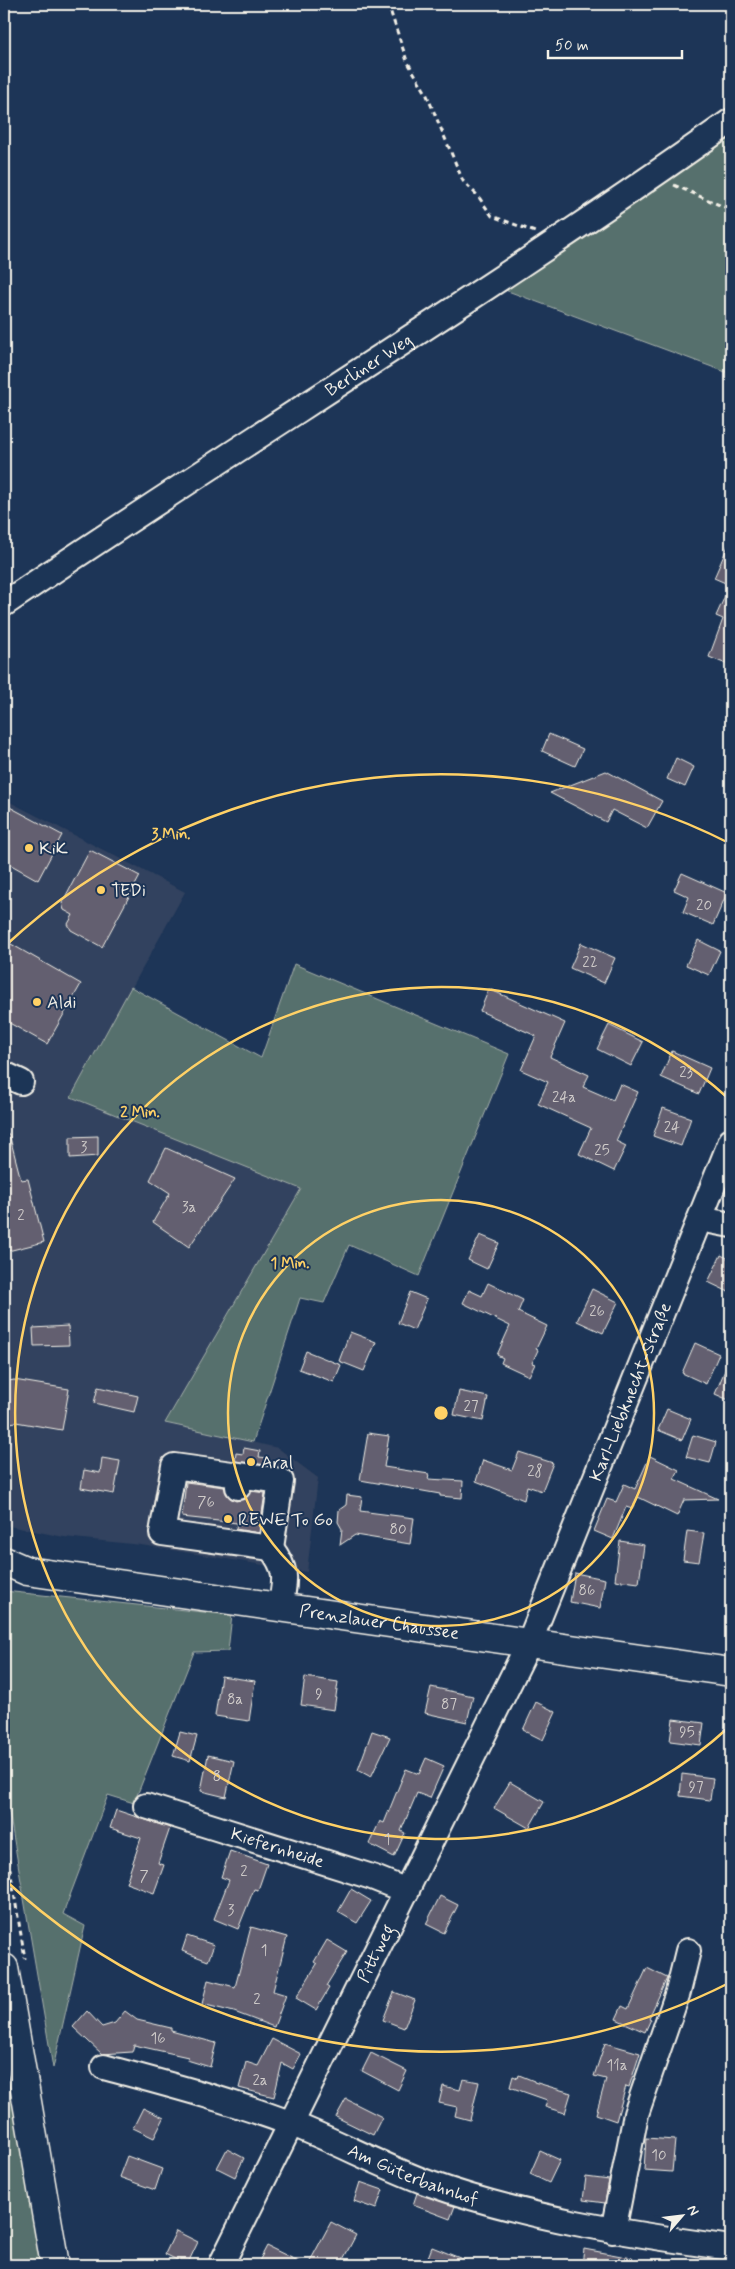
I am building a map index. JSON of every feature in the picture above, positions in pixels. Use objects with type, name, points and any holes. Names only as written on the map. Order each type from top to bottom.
[{"type":"main road","name":"Prenzlauer Chaussee","points":[[12,1569],[731,1672]]},
{"type":"main road","points":[[4,1968],[55,2265]]},
{"type":"street","name":"Berliner Weg","points":[[4,604],[112,530],[653,176],[731,121]]},
{"type":"street","name":"Karl-Liebknecht-Straße","points":[[529,1643],[731,1141]]},
{"type":"street","points":[[700,1219],[731,1225]]},
{"type":"street","points":[[271,1548],[281,1481],[239,1481],[174,1466],[162,1533],[271,1548],[280,1560],[285,1576],[280,1608]]},
{"type":"street","name":"Pittweg","points":[[221,2265],[529,1643]]},
{"type":"street","name":"Kiefernheide","points":[[146,1806],[372,1877],[407,1892]]},
{"type":"street","points":[[613,2230],[636,2114],[678,1992],[688,1951]]},
{"type":"street","name":"Am Güterbahnhof","points":[[104,2067],[165,2083],[292,2124],[428,2182],[516,2210],[613,2230],[731,2248]]},
{"type":"path","points":[[388,4],[408,62],[426,93],[463,181],[478,196],[492,216],[506,223],[534,231],[544,248]]},
{"type":"path","points":[[653,176],[731,210]]},
{"type":"shaded area","points":[[4,799],[185,892],[71,1097],[301,1189],[165,1423],[278,1448],[318,1478],[307,1572],[141,1545],[64,1537],[4,1525]]},
{"type":"green space","points":[[731,130],[731,374],[497,287]]},
{"type":"green space","points":[[294,964],[509,1054],[419,1276],[349,1245],[324,1303],[300,1298],[253,1442],[165,1423],[301,1189],[71,1097],[131,987],[261,1058]]},
{"type":"green space","points":[[4,1591],[232,1615],[228,1651],[194,1652],[134,1803],[108,1795],[63,1914],[85,1926],[53,2068],[4,1782]]},
{"type":"green space","points":[[4,2032],[45,2265],[4,2265]]},
{"type":"building","points":[[731,539],[731,666],[709,657],[723,619],[716,616],[730,585],[714,578]]},
{"type":"building","points":[[549,734],[583,749],[575,766],[542,751]]},
{"type":"building","points":[[676,758],[694,767],[685,787],[667,779]]},
{"type":"building","points":[[606,771],[662,801],[647,828],[612,810],[606,822],[550,793]]},
{"type":"building","name":"KiK","points":[[4,804],[62,835],[38,880],[4,861]]},
{"type":"building","name":"TEDi","points":[[90,850],[140,876],[102,947],[71,930],[68,924],[73,915],[64,910],[62,903]]},
{"type":"building","points":[[682,873],[727,893],[713,925],[683,912],[689,897],[674,890]]},
{"type":"building","name":"Aldi","points":[[4,940],[81,984],[47,1044],[4,1020]]},
{"type":"building","points":[[698,940],[720,951],[709,975],[686,965]]},
{"type":"building","points":[[581,943],[615,958],[604,983],[570,968]]},
{"type":"building","points":[[489,989],[565,1023],[550,1057],[589,1075],[583,1087],[613,1100],[620,1084],[638,1092],[616,1141],[626,1146],[614,1171],[579,1154],[591,1128],[538,1104],[548,1082],[521,1070],[536,1036],[480,1011]]},
{"type":"building","points":[[609,1025],[643,1042],[631,1066],[597,1049]]},
{"type":"building","points":[[672,1051],[710,1068],[699,1094],[661,1077]]},
{"type":"building","points":[[663,1108],[691,1118],[681,1146],[653,1136]]},
{"type":"building","points":[[4,1134],[9,1134],[21,1180],[28,1179],[44,1242],[4,1252]]},
{"type":"building","points":[[98,1136],[98,1156],[70,1158],[70,1137]]},
{"type":"building","points":[[166,1148],[235,1179],[189,1247],[153,1222],[170,1193],[150,1180]]},
{"type":"building","points":[[480,1235],[499,1243],[487,1269],[468,1260]]},
{"type":"building","points":[[721,1255],[731,1260],[731,1293],[708,1282]]},
{"type":"building","points":[[488,1283],[523,1300],[518,1312],[547,1326],[536,1349],[538,1350],[532,1363],[535,1364],[529,1376],[501,1363],[503,1358],[497,1355],[510,1326],[463,1303],[469,1290],[482,1296]]},
{"type":"building","points":[[592,1289],[618,1302],[603,1333],[577,1321]]},
{"type":"building","points":[[410,1292],[427,1299],[414,1330],[398,1323]]},
{"type":"building","points":[[68,1326],[69,1345],[34,1346],[33,1328]]},
{"type":"building","points":[[350,1332],[376,1342],[364,1371],[339,1361]]},
{"type":"building","points":[[695,1343],[719,1354],[706,1384],[682,1373]]},
{"type":"building","points":[[306,1351],[341,1365],[334,1382],[299,1369]]},
{"type":"building","points":[[731,1356],[731,1401],[715,1394]]},
{"type":"building","points":[[14,1380],[69,1389],[62,1430],[16,1422],[4,1424],[4,1382]]},
{"type":"building","points":[[98,1387],[138,1396],[134,1412],[94,1403]]},
{"type":"building","points":[[459,1391],[488,1397],[483,1421],[454,1415]]},
{"type":"building","points":[[667,1409],[691,1419],[682,1440],[658,1430]]},
{"type":"building","points":[[368,1433],[389,1436],[384,1467],[429,1474],[428,1479],[463,1481],[462,1498],[440,1496],[440,1494],[360,1480]]},
{"type":"building","points":[[693,1435],[716,1442],[710,1463],[686,1457]]},
{"type":"building","name":"Aral","points":[[244,1448],[260,1451],[259,1457],[268,1458],[267,1465],[235,1461],[236,1453],[243,1454]]},
{"type":"building","points":[[519,1452],[553,1463],[542,1491],[527,1486],[524,1500],[476,1481],[483,1460],[512,1470]]},
{"type":"building","points":[[650,1456],[679,1470],[674,1479],[718,1499],[684,1500],[677,1516],[638,1497],[632,1509],[626,1507],[613,1539],[594,1531],[607,1499],[616,1502],[624,1484],[635,1489]]},
{"type":"building","points":[[102,1458],[120,1461],[114,1494],[81,1488],[84,1470],[100,1473]]},
{"type":"building","points":[[186,1482],[224,1487],[230,1498],[236,1501],[244,1499],[251,1491],[265,1493],[259,1533],[236,1529],[237,1523],[182,1517]]},
{"type":"building","points":[[347,1495],[362,1497],[360,1511],[414,1518],[410,1544],[355,1535],[340,1545],[342,1529],[338,1522],[339,1510],[346,1505]]},
{"type":"building","points":[[687,1531],[704,1533],[699,1562],[683,1560]]},
{"type":"building","points":[[620,1541],[644,1545],[639,1583],[615,1580]]},
{"type":"building","points":[[575,1573],[605,1579],[600,1608],[570,1602]]},
{"type":"building","points":[[221,1676],[255,1681],[249,1721],[215,1716]]},
{"type":"building","points":[[305,1677],[338,1682],[334,1710],[301,1705]]},
{"type":"building","points":[[431,1687],[473,1696],[467,1722],[425,1713]]},
{"type":"building","points":[[536,1702],[556,1712],[543,1740],[523,1730]]},
{"type":"building","points":[[673,1719],[704,1723],[701,1745],[670,1741]]},
{"type":"building","points":[[372,1731],[390,1737],[371,1777],[358,1770]]},
{"type":"building","points":[[180,1732],[197,1736],[190,1761],[173,1756]]},
{"type":"building","points":[[208,1755],[234,1761],[226,1797],[201,1791]]},
{"type":"building","points":[[426,1758],[444,1766],[430,1798],[417,1793],[401,1831],[405,1833],[394,1857],[369,1844],[380,1821],[384,1823],[406,1769],[419,1774]]},
{"type":"building","points":[[682,1774],[713,1778],[710,1800],[680,1796]]},
{"type":"building","points":[[510,1782],[544,1802],[529,1828],[494,1808]]},
{"type":"building","points":[[116,1810],[170,1828],[158,1863],[164,1865],[154,1893],[126,1883],[141,1838],[110,1828]]},
{"type":"building","points":[[230,1851],[267,1864],[258,1890],[254,1889],[238,1929],[214,1919],[229,1880],[221,1877]]},
{"type":"building","points":[[351,1889],[371,1901],[357,1923],[338,1912]]},
{"type":"building","points":[[440,1896],[458,1905],[444,1933],[426,1924]]},
{"type":"building","points":[[251,1927],[287,1937],[273,1991],[286,1995],[274,2027],[234,2012],[202,2004],[208,1980],[235,1987]]},
{"type":"building","points":[[187,1936],[214,1945],[208,1961],[182,1951]]},
{"type":"building","points":[[327,1940],[347,1952],[326,1986],[329,1988],[316,2010],[296,1998],[317,1964],[314,1962]]},
{"type":"building","points":[[647,1968],[667,1978],[649,2018],[651,2019],[645,2032],[616,2019],[622,2006],[628,2009]]},
{"type":"building","points":[[394,1992],[415,2000],[404,2028],[383,2020]]},
{"type":"building","points":[[87,2011],[102,2027],[115,2023],[125,2011],[137,2020],[171,2028],[171,2031],[216,2043],[210,2067],[187,2060],[188,2057],[134,2045],[132,2052],[102,2054],[73,2027]]},
{"type":"building","points":[[272,2039],[301,2054],[293,2069],[282,2063],[274,2097],[239,2088],[246,2062],[258,2066]]},
{"type":"building","points":[[605,2043],[640,2053],[629,2087],[626,2086],[616,2121],[596,2114],[606,2079],[594,2076]]},
{"type":"building","points":[[371,2053],[407,2071],[398,2090],[362,2071]]},
{"type":"building","points":[[519,2075],[534,2082],[571,2093],[565,2113],[545,2107],[547,2100],[510,2087],[513,2076],[518,2078]]},
{"type":"building","points":[[463,2079],[479,2082],[470,2120],[455,2116],[457,2107],[439,2103],[443,2086],[460,2090]]},
{"type":"building","points":[[346,2099],[382,2117],[373,2135],[336,2117]]},
{"type":"building","points":[[143,2108],[164,2118],[154,2138],[133,2128]]},
{"type":"building","points":[[646,2138],[675,2140],[672,2172],[644,2170]]},
{"type":"building","points":[[227,2149],[244,2158],[235,2177],[217,2168]]},
{"type":"building","points":[[540,2151],[560,2160],[549,2183],[530,2174]]},
{"type":"building","points":[[127,2156],[162,2169],[155,2190],[119,2177]]},
{"type":"building","points":[[586,2177],[609,2180],[605,2203],[583,2200]]},
{"type":"building","points":[[360,2182],[383,2190],[376,2209],[354,2201]]},
{"type":"building","points":[[417,2193],[455,2206],[450,2219],[413,2205]]},
{"type":"building","points":[[331,2222],[356,2235],[340,2265],[308,2265]]},
{"type":"building","points":[[176,2231],[198,2242],[187,2265],[165,2254]]},
{"type":"building","points":[[267,2246],[306,2265],[257,2265]]},
{"type":"building","points":[[432,2247],[475,2264],[475,2265],[425,2265]]},
{"type":"building","points":[[584,2249],[632,2258],[632,2265],[582,2265]]},
{"type":"place","name":"KiK","points":[[29,848]]},
{"type":"place","name":"TEDi","points":[[101,890]]},
{"type":"place","name":"Aldi","points":[[37,1002]]},
{"type":"place","name":"Aral","points":[[251,1462]]},
{"type":"place","name":"REWE To Go","points":[[228,1519]]}]
